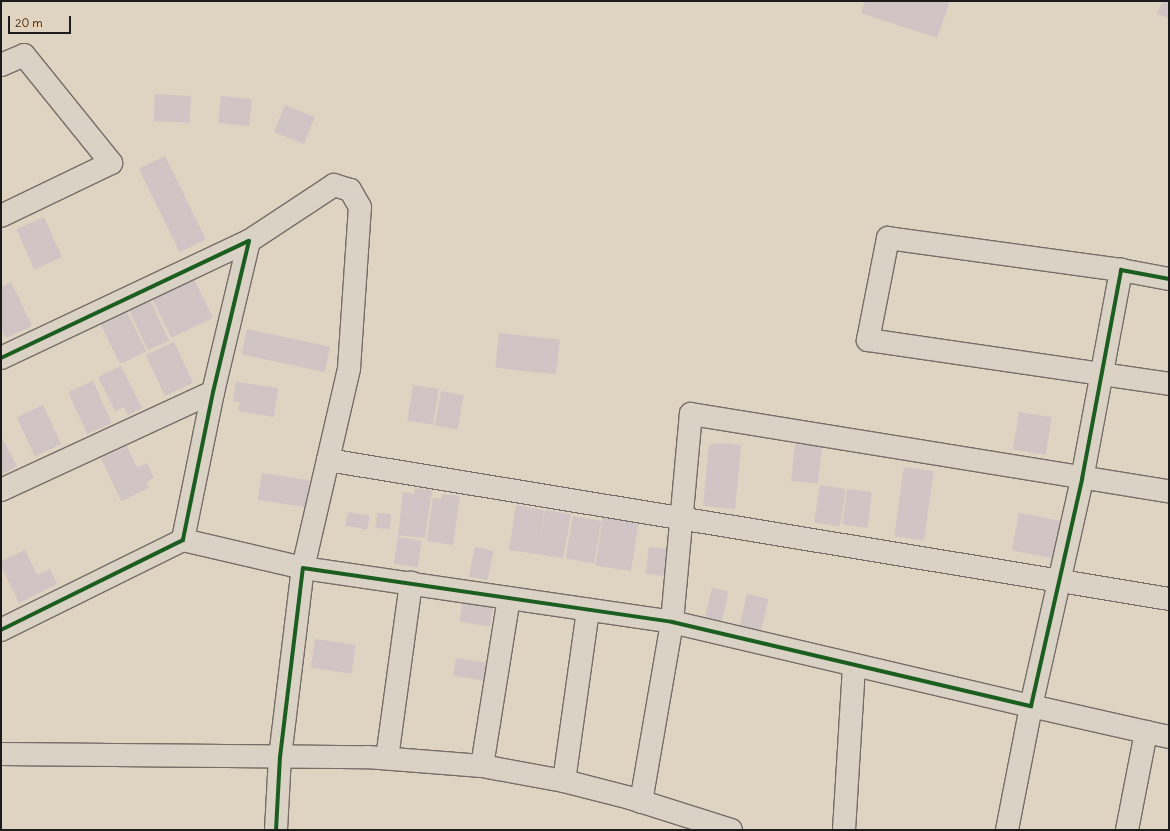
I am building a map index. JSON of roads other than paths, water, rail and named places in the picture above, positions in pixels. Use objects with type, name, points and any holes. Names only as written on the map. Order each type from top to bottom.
[{"type":"street","points":[[1,65],[24,55],[111,163],[1,216]]},
{"type":"street","points":[[1,358],[249,240],[334,185],[350,190],[360,207],[349,368],[303,568],[280,757],[276,830]]},
{"type":"street","points":[[1169,279],[1121,270],[888,238],[868,340],[1103,373],[1169,384]]},
{"type":"street","points":[[184,540],[213,392],[249,240]]},
{"type":"street","points":[[1007,830],[1031,706],[1082,479],[1121,270]]},
{"type":"street","points":[[1,490],[213,392]]},
{"type":"street","points":[[641,802],[672,622],[691,414],[1082,479],[1169,491]]},
{"type":"street","points":[[328,460],[1169,599]]},
{"type":"street","points":[[1,630],[184,540],[303,568],[672,622],[1169,737]]},
{"type":"street","points":[[387,758],[411,583]]},
{"type":"street","points":[[482,766],[509,598]]},
{"type":"street","points":[[564,781],[588,610]]},
{"type":"street","points":[[844,830],[854,665]]},
{"type":"street","points":[[1127,830],[1146,732]]},
{"type":"street","points":[[1,754],[387,758],[482,766],[564,781],[641,802],[731,830]]}]
